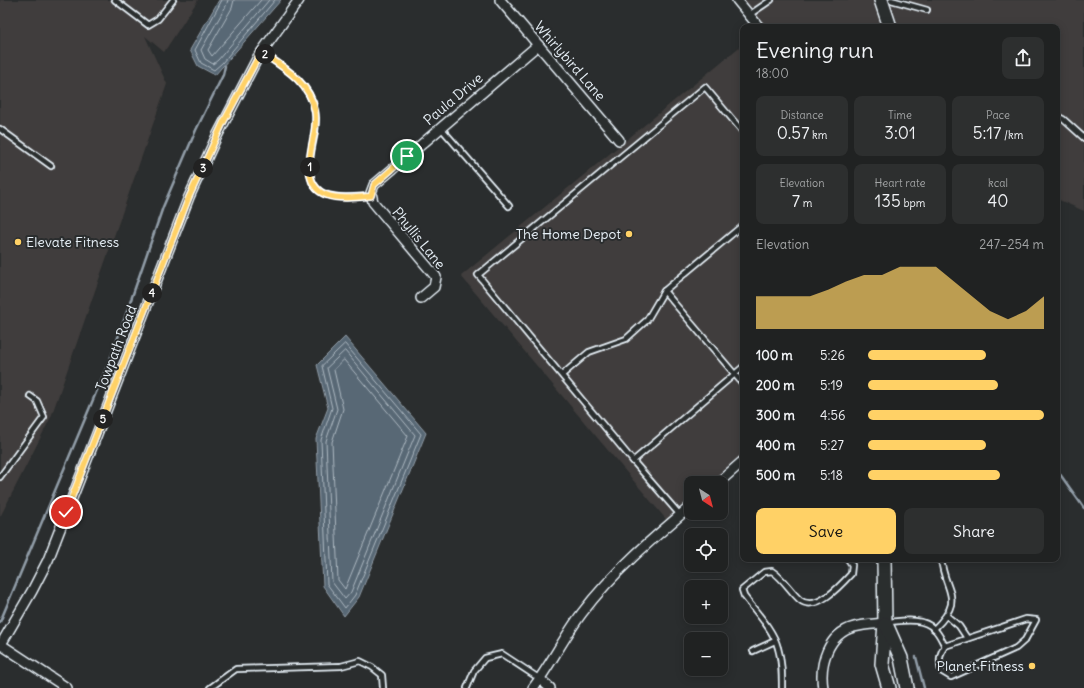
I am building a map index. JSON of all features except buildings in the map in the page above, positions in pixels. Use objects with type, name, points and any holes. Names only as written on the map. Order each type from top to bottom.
[{"type":"main road","points":[[881,0],[889,24]]},
{"type":"main road","points":[[884,562],[885,623],[882,664],[889,688]]},
{"type":"main road","points":[[885,623],[901,658],[907,688]]},
{"type":"street","name":"Towpath Road","points":[[0,645],[32,591],[48,560],[189,197],[220,128],[261,52],[299,0]]},
{"type":"street","name":"Whirlybird Lane","points":[[500,0],[620,140]]},
{"type":"street","points":[[738,0],[756,24]]},
{"type":"street","name":"Paula Drive","points":[[371,194],[374,185],[538,45]]},
{"type":"street","name":"Phyllis Lane","points":[[371,194],[380,213],[436,277],[434,287],[421,298]]},
{"type":"street","points":[[726,476],[740,465]]},
{"type":"street","points":[[533,688],[582,614],[606,585],[636,554],[684,512]]},
{"type":"street","points":[[822,688],[823,665],[826,652],[843,631],[854,626],[885,623]]},
{"type":"street","points":[[0,645],[67,688]]},
{"type":"street","points":[[540,679],[550,688]]},
{"type":"lane","points":[[115,0],[148,25],[158,19],[173,0]]},
{"type":"lane","points":[[749,15],[770,0]]},
{"type":"lane","points":[[891,0],[927,10]]},
{"type":"lane","points":[[261,52],[300,80],[310,97],[315,110],[316,125],[310,159],[311,180],[318,189],[327,196],[339,199],[371,194]]},
{"type":"lane","points":[[680,516],[478,275],[705,87],[740,128]]},
{"type":"lane","points":[[1060,118],[1084,138]]},
{"type":"lane","points":[[441,128],[509,206]]},
{"type":"lane","points":[[0,129],[51,166]]},
{"type":"lane","points":[[562,376],[589,352],[626,339],[647,320],[664,291],[740,228]]},
{"type":"lane","points":[[664,291],[740,380]]},
{"type":"lane","points":[[633,461],[740,370]]},
{"type":"lane","points":[[0,477],[44,417],[37,401],[30,396]]},
{"type":"lane","points":[[782,688],[781,665],[775,641],[744,596],[742,590],[764,572],[772,571],[801,600],[806,603],[814,603],[825,598],[851,574],[852,565],[850,562]]},
{"type":"lane","points":[[934,629],[947,616],[952,599],[942,562]]},
{"type":"lane","points":[[947,616],[959,626],[967,638]]},
{"type":"lane","points":[[885,623],[910,620],[926,624],[934,629],[945,646]]},
{"type":"lane","points":[[1036,620],[1025,640],[1016,648],[951,677],[941,671],[939,662],[940,652],[945,646],[1017,621],[1036,620]]},
{"type":"lane","points":[[752,651],[775,641]]},
{"type":"lane","points":[[467,688],[474,671],[485,658],[502,654],[540,679]]},
{"type":"lane","points":[[210,688],[236,669],[341,666],[360,661],[372,667],[382,675],[383,688]]},
{"type":"shaded area","points":[[0,0],[198,0],[164,52],[145,36],[167,84],[51,417],[0,517]]},
{"type":"shaded area","points":[[741,0],[1084,0],[1084,211],[1060,200],[1060,24],[760,24]]},
{"type":"shaded area","points":[[740,46],[740,464],[726,476],[684,476],[684,512],[670,524],[461,276]]},
{"type":"water","points":[[219,0],[281,0],[215,75],[198,66],[190,50]]},
{"type":"water","points":[[345,337],[426,433],[359,597],[344,616],[323,586],[316,439],[328,408],[317,365]]},
{"type":"waterway","points":[[0,622],[113,352],[163,207],[196,130],[223,75],[225,66]]},
{"type":"waterway","points":[[1060,474],[1084,508]]},
{"type":"waterway","points":[[916,657],[924,688]]},
{"type":"place","name":"The Home Depot","points":[[629,234]]},
{"type":"place","name":"Elevate Fitness","points":[[18,242]]},
{"type":"place","name":"Planet Fitness","points":[[1032,666]]},
{"type":"route","points":[[66,512],[189,197],[223,123],[261,52],[286,68],[300,80],[306,88],[315,110],[316,125],[310,159],[311,180],[318,189],[327,196],[339,199],[371,196],[374,185],[407,156]]}]
